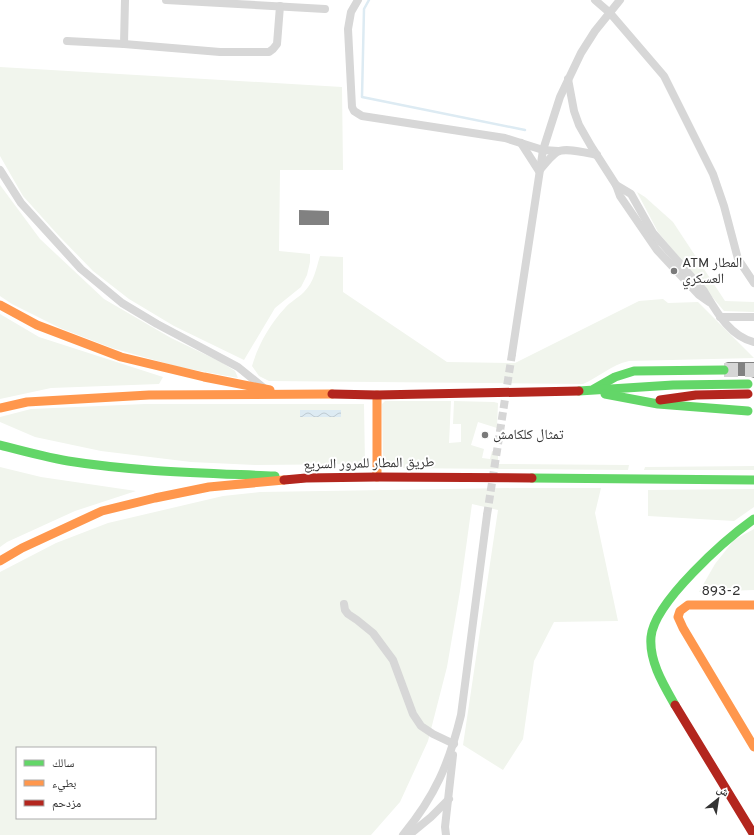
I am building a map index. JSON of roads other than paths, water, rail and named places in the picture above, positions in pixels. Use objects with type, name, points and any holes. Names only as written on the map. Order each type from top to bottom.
[{"type":"main road","points":[[0,305],[37,326],[121,357],[204,377],[290,394]]},
{"type":"main road","points":[[592,391],[615,377],[634,371],[724,370]]},
{"type":"main road","points":[[0,408],[27,402],[149,395],[377,395],[592,391],[673,385],[748,384]]},
{"type":"main road","points":[[592,391],[611,396],[690,408],[748,411]]},
{"type":"main road","points":[[646,402],[690,396],[748,394]]},
{"type":"main road","points":[[377,395],[377,476]]},
{"type":"main road","points":[[0,445],[58,460],[106,467],[306,478]]},
{"type":"main road","name":"طريق المطار للمرور السريع","points":[[0,561],[22,548],[102,511],[209,487],[306,478],[377,476],[754,480]]},
{"type":"main road","points":[[754,519],[742,526],[728,539],[676,592],[653,623],[651,633],[656,667],[661,682],[754,835]]},
{"type":"main road","name":"893-2","points":[[754,605],[688,605],[680,611],[678,617],[683,628],[754,747]]},
{"type":"street","points":[[124,44],[125,0]]},
{"type":"street","points":[[166,0],[284,4],[325,9]]},
{"type":"street","points":[[358,0],[351,12],[348,28],[352,107],[354,111],[362,116],[505,138],[543,150],[570,150],[597,155]]},
{"type":"street","points":[[595,0],[610,13],[664,76],[713,174],[724,206],[738,259],[754,283]]},
{"type":"street","points":[[512,354],[543,150],[560,97],[581,53],[595,31],[620,0]]},
{"type":"street","points":[[66,42],[124,44],[220,52],[269,52],[277,44],[284,4]]},
{"type":"street","points":[[568,79],[574,111],[579,125],[616,185],[618,193],[657,250],[698,295],[709,302]]},
{"type":"street","points":[[522,143],[539,171]]},
{"type":"street","points":[[539,171],[558,151]]},
{"type":"street","points":[[0,170],[21,203],[81,269],[122,303],[157,324],[238,367],[265,389]]},
{"type":"street","points":[[616,185],[631,194],[653,233],[704,291],[709,302],[720,317],[738,335],[754,342]]},
{"type":"street","points":[[631,213],[640,208]]},
{"type":"street","points":[[720,317],[754,317]]},
{"type":"street","points":[[403,835],[432,794],[444,771],[454,744],[461,715],[487,515]]},
{"type":"street","points":[[344,604],[345,610],[348,614],[373,633],[392,660],[413,714],[421,726],[432,734],[454,744]]},
{"type":"street","points":[[446,835],[445,827],[454,744]]},
{"type":"street","points":[[409,835],[427,821],[448,800]]},
{"type":"water","points":[[300,410],[341,410],[341,417],[300,417]]},
{"type":"waterway","points":[[369,0],[364,9],[362,97],[525,130]]},
{"type":"tunnel","points":[[487,515],[512,354]]},
{"type":"tunnel","points":[[724,370],[754,370]]},
{"type":"place","name":"ATM المطار العسكري","points":[[674,271]]},
{"type":"place","name":"تمثال كلكامش","points":[[485,435]]}]
